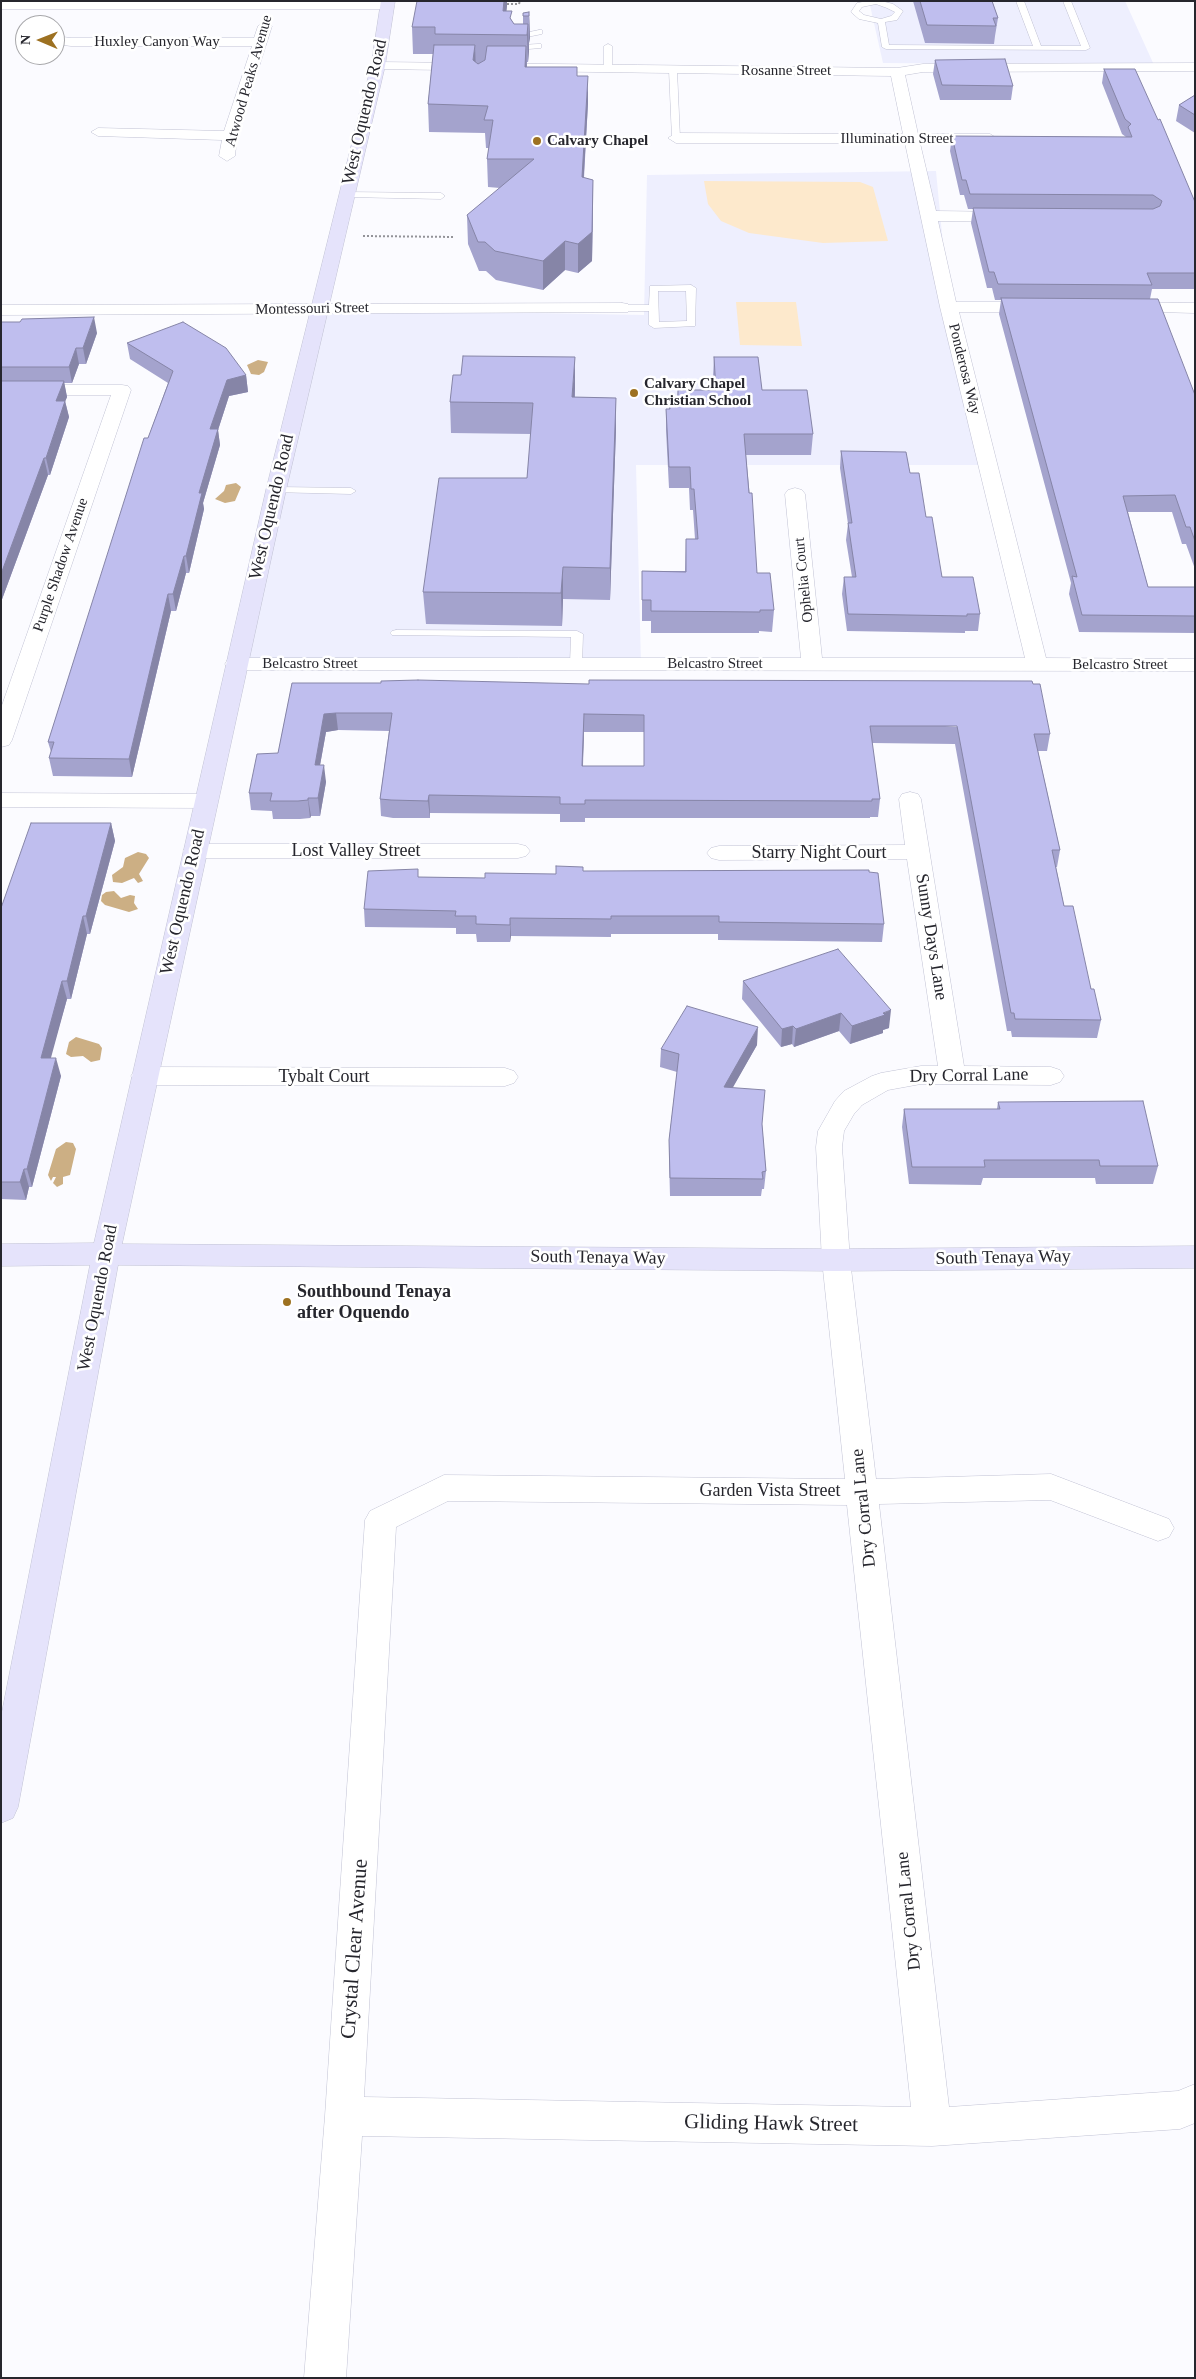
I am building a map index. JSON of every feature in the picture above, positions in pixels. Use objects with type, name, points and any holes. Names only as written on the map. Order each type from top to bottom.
[{"type":"street","points":[[1,5],[388,3]]},
{"type":"street","name":"West Oquendo Road","points":[[1,1807],[106,1254],[144,1076],[276,490],[378,66],[388,3]]},
{"type":"street","points":[[58,15],[63,5]]},
{"type":"street","name":"Atwood Peaks Avenue","points":[[226,156],[230,136],[271,5]]},
{"type":"street","name":"Huxley Canyon Way","points":[[65,41],[259,42]]},
{"type":"street","name":"Rosanne Street","points":[[378,66],[482,71],[608,67],[673,70],[897,72],[922,68],[1195,67]]},
{"type":"street","name":"Ponderosa Way","points":[[897,72],[949,307],[1037,665]]},
{"type":"street","points":[[98,132],[146,135],[230,136]]},
{"type":"street","name":"Illumination Street","points":[[676,138],[1001,139]]},
{"type":"street","points":[[928,216],[1025,217]]},
{"type":"street","points":[[949,307],[1056,307]]},
{"type":"street","points":[[1105,307],[1194,309]]},
{"type":"street","name":"Montessouri Street","points":[[1,310],[622,308]]},
{"type":"street","name":"Purple Shadow Avenue","points":[[1,390],[122,390],[1,740]]},
{"type":"street","name":"Ophelia Court","points":[[795,494],[812,665]]},
{"type":"street","name":"Belcastro Street","points":[[236,664],[1195,665]]},
{"type":"street","name":"Sunny Days Lane","points":[[910,799],[952,1075]]},
{"type":"street","points":[[1,800],[205,801]]},
{"type":"street","name":"Lost Valley Street","points":[[194,851],[518,851]]},
{"type":"street","name":"Starry Night Court","points":[[720,853],[918,852]]},
{"type":"street","name":"Dry Corral Lane","points":[[932,2127],[836,1260],[829,1147],[831,1131],[837,1118],[853,1098],[881,1082],[922,1075],[1051,1076]]},
{"type":"street","name":"Tybalt Court","points":[[144,1076],[505,1077]]},
{"type":"street","name":"South Tenaya Way","points":[[1,1255],[106,1254],[836,1260],[1195,1257]]},
{"type":"street","name":"Garden Vista Street","points":[[382,1520],[444,1488],[863,1492],[1051,1487],[1158,1528]]},
{"type":"street","name":"Crystal Clear Avenue","points":[[325,2378],[344,2116],[382,1520]]},
{"type":"street","name":"Gliding Hawk Street","points":[[344,2116],[932,2127],[1180,2110],[1195,2103]]},
{"type":"lane","points":[[1020,1],[1038,48]]},
{"type":"lane","points":[[881,21],[886,48],[1086,48],[1067,1]]},
{"type":"lane","points":[[876,2],[900,12],[894,18],[881,21],[862,18],[854,12],[860,5],[876,2]]},
{"type":"lane","points":[[538,46],[519,48],[517,45],[518,37],[539,32]]},
{"type":"lane","points":[[608,46],[608,67]]},
{"type":"lane","points":[[673,70],[676,138]]},
{"type":"lane","points":[[347,194],[441,196]]},
{"type":"lane","points":[[653,288],[692,288],[692,324],[654,325],[654,308],[653,288]]},
{"type":"lane","points":[[622,308],[654,308]]},
{"type":"lane","points":[[276,490],[351,491]]},
{"type":"lane","points":[[396,633],[577,634],[576,664]]},
{"type":"path","points":[[500,4],[519,4],[520,1]]},
{"type":"path","points":[[357,236],[454,237]]},
{"type":"shaded area","points":[[869,1],[1125,1],[1154,65],[883,63]]},
{"type":"shaded area","name":"Calvary Chapel Christian School","points":[[936,171],[949,307],[988,465],[636,465],[641,664],[236,664],[318,309],[644,315],[647,175]]},
{"type":"shaded area","points":[[704,181],[860,182],[873,187],[888,241],[823,243],[749,233],[721,221],[708,204]]},
{"type":"shaded area","points":[[736,302],[796,302],[802,346],[740,345]]},
{"type":"shaded area","points":[[258,360],[268,362],[264,372],[259,375],[251,374],[247,365]]},
{"type":"shaded area","points":[[236,483],[241,487],[235,501],[225,503],[215,499],[224,491],[226,485]]},
{"type":"shaded area","points":[[138,852],[146,854],[149,858],[139,874],[143,881],[138,883],[134,878],[122,883],[113,882],[112,875],[123,867],[125,858]]},
{"type":"shaded area","points":[[114,891],[121,898],[130,895],[135,896],[134,903],[138,909],[129,912],[105,905],[101,901],[102,895],[106,892]]},
{"type":"shaded area","points":[[76,1037],[99,1044],[102,1048],[100,1060],[91,1062],[83,1056],[71,1057],[66,1054],[69,1042]]},
{"type":"shaded area","points":[[66,1142],[73,1143],[76,1149],[70,1175],[63,1177],[63,1184],[57,1187],[53,1183],[56,1177],[53,1177],[51,1181],[48,1175],[56,1149]]},
{"type":"building","points":[[417,1],[504,1],[503,11],[512,11],[510,18],[514,24],[528,24],[527,35],[435,34],[435,27],[412,27]]},
{"type":"building","points":[[920,1],[992,1],[998,18],[993,18],[996,26],[927,25]]},
{"type":"building","points":[[529,12],[529,16],[523,16],[523,13]]},
{"type":"building","points":[[434,45],[475,45],[473,60],[478,64],[485,60],[487,46],[526,46],[525,67],[577,67],[577,76],[588,76],[582,177],[593,180],[592,232],[578,244],[565,241],[543,261],[495,251],[485,242],[478,242],[467,215],[534,159],[487,159],[493,120],[484,120],[488,106],[428,104]]},
{"type":"building","points":[[1005,59],[1013,86],[942,85],[935,60]]},
{"type":"building","points":[[1104,69],[1135,69],[1158,120],[1160,119],[1195,202],[1195,273],[1147,273],[1152,285],[998,284],[994,272],[989,272],[973,208],[1153,209],[1160,206],[1162,201],[1153,195],[970,194],[966,180],[962,180],[952,136],[1132,137],[1128,127],[1131,124],[1125,119]]},
{"type":"building","points":[[1195,95],[1195,115],[1179,105]]},
{"type":"building","points":[[1001,298],[1158,299],[1195,395],[1195,541],[1190,527],[1186,527],[1175,495],[1123,496],[1148,587],[1195,587],[1195,616],[1082,615],[1072,576],[1077,577]]},
{"type":"building","points":[[94,317],[83,348],[76,348],[69,367],[1,367],[1,322],[20,322],[22,319]]},
{"type":"building","points":[[183,322],[226,348],[246,375],[227,380],[210,429],[218,429],[199,493],[202,493],[186,556],[184,556],[173,594],[168,594],[129,759],[49,758],[54,742],[48,742],[144,438],[148,438],[173,371],[127,343]]},
{"type":"building","points":[[463,356],[575,357],[572,397],[616,398],[610,568],[563,567],[561,593],[423,592],[439,478],[527,478],[533,403],[450,402],[453,375],[461,375]]},
{"type":"building","points":[[714,357],[758,357],[762,390],[807,390],[813,434],[744,434],[749,493],[752,493],[757,573],[770,573],[774,610],[760,610],[760,612],[651,611],[651,600],[642,600],[642,571],[686,572],[686,539],[698,539],[694,489],[691,489],[690,467],[669,467],[666,409],[670,409],[669,400],[678,400],[678,390],[716,390]]},
{"type":"building","points":[[1,381],[64,381],[56,401],[65,401],[46,458],[44,458],[1,574]]},
{"type":"building","points":[[841,451],[906,452],[910,473],[919,473],[926,517],[932,517],[942,577],[973,577],[980,614],[967,614],[967,616],[848,614],[844,577],[856,577],[848,523],[852,523]]},
{"type":"building","points":[[418,680],[589,684],[589,680],[1032,681],[1033,684],[1040,684],[1050,734],[1034,734],[1060,850],[1052,850],[1064,906],[1073,906],[1091,989],[1094,989],[1101,1020],[1015,1019],[1014,1013],[1011,1013],[957,726],[870,726],[880,799],[872,799],[872,801],[585,800],[585,804],[560,804],[560,797],[429,795],[428,801],[380,799],[392,713],[324,714],[315,765],[324,765],[318,798],[298,801],[270,801],[272,793],[249,793],[257,754],[278,753],[292,683],[381,683],[381,681]],"holes":[[[584,714],[644,715],[644,766],[582,766]]]},
{"type":"building","points":[[31,823],[111,823],[86,916],[83,916],[67,981],[62,981],[41,1058],[56,1058],[27,1169],[24,1169],[20,1182],[1,1182],[1,908]]},
{"type":"building","points":[[556,866],[583,867],[583,871],[869,870],[869,872],[878,873],[884,924],[719,922],[719,916],[611,916],[611,919],[510,918],[510,925],[476,924],[476,916],[455,916],[456,911],[364,909],[368,871],[418,869],[418,877],[485,878],[485,873],[556,874]]},
{"type":"building","points":[[838,949],[891,1010],[883,1013],[885,1015],[852,1026],[841,1013],[796,1029],[793,1026],[782,1029],[743,981]]},
{"type":"building","points":[[687,1006],[758,1027],[724,1087],[765,1090],[762,1124],[766,1171],[762,1172],[763,1179],[670,1178],[669,1140],[679,1054],[661,1049]]},
{"type":"building","points":[[1143,1101],[1158,1166],[1100,1166],[1099,1160],[984,1160],[985,1167],[912,1167],[904,1109],[1000,1109],[998,1102]]},
{"type":"place","name":"Calvary Chapel","points":[[537,141]]},
{"type":"place","name":"Calvary Chapel Christian School","points":[[634,393]]},
{"type":"place","name":"Southbound Tenaya after Oquendo","points":[[287,1302]]}]
